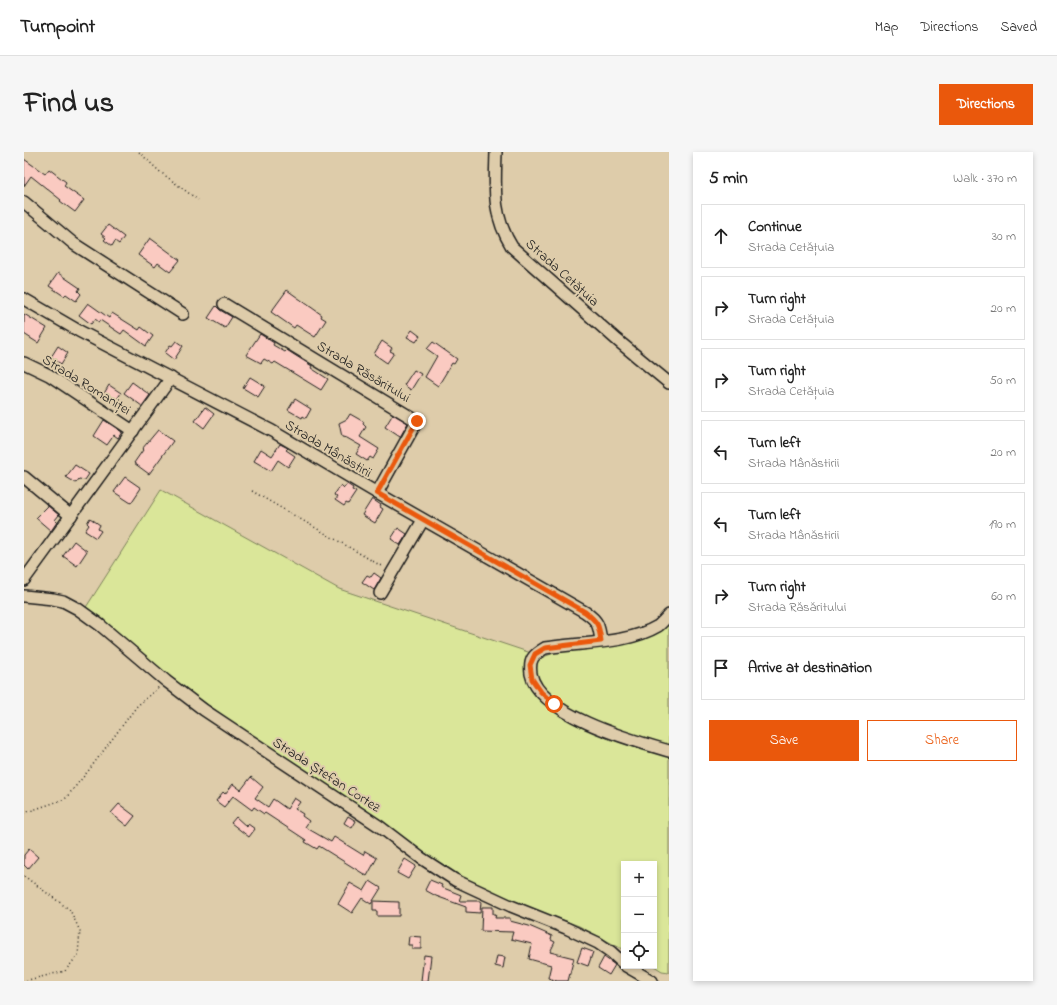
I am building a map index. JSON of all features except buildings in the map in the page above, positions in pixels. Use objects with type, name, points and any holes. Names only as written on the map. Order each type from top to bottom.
[{"type":"street","name":"Strada Cetățuia","points":[[496,152],[495,188],[498,216],[502,228],[512,247],[617,340],[669,383]]},
{"type":"street","points":[[24,202],[74,244],[183,314]]},
{"type":"street","name":"Strada Mânăstirii","points":[[24,299],[79,331],[272,431],[423,520],[585,612],[596,620],[600,628],[601,641]]},
{"type":"street","name":"Strada Răsăritului","points":[[224,304],[417,421],[377,493]]},
{"type":"street","name":"Strada Romaniței","points":[[24,363],[49,375],[133,431]]},
{"type":"street","points":[[24,580],[171,378]]},
{"type":"street","points":[[24,478],[71,516]]},
{"type":"street","points":[[380,593],[423,520]]},
{"type":"street","name":"Strada Ștefan Cortez","points":[[24,596],[63,601],[74,607],[106,629],[166,681],[204,710],[379,826],[421,858],[455,880],[511,906],[598,942],[621,961]]},
{"type":"street","points":[[669,615],[659,625],[636,636],[545,648],[535,654],[530,665],[532,679],[541,692],[571,714],[598,728],[669,751]]},
{"type":"street","points":[[631,969],[649,981]]},
{"type":"path","points":[[139,152],[159,171],[198,200]]},
{"type":"path","points":[[252,491],[392,572]]},
{"type":"path","points":[[24,814],[65,799],[89,770],[137,706],[166,681]]},
{"type":"path","points":[[24,876],[70,910],[80,931],[78,955],[65,971],[24,981]]},
{"type":"green space","points":[[161,490],[339,589],[543,657],[557,652],[632,643],[661,631],[669,622],[669,972],[662,971],[657,968],[657,861],[621,861],[621,948],[579,926],[454,880],[162,672],[83,612]]},
{"type":"route","points":[[417,421],[377,493],[585,612],[596,620],[600,628],[601,641],[566,644],[545,648],[535,654],[530,665],[532,679],[541,692],[554,704]]}]
